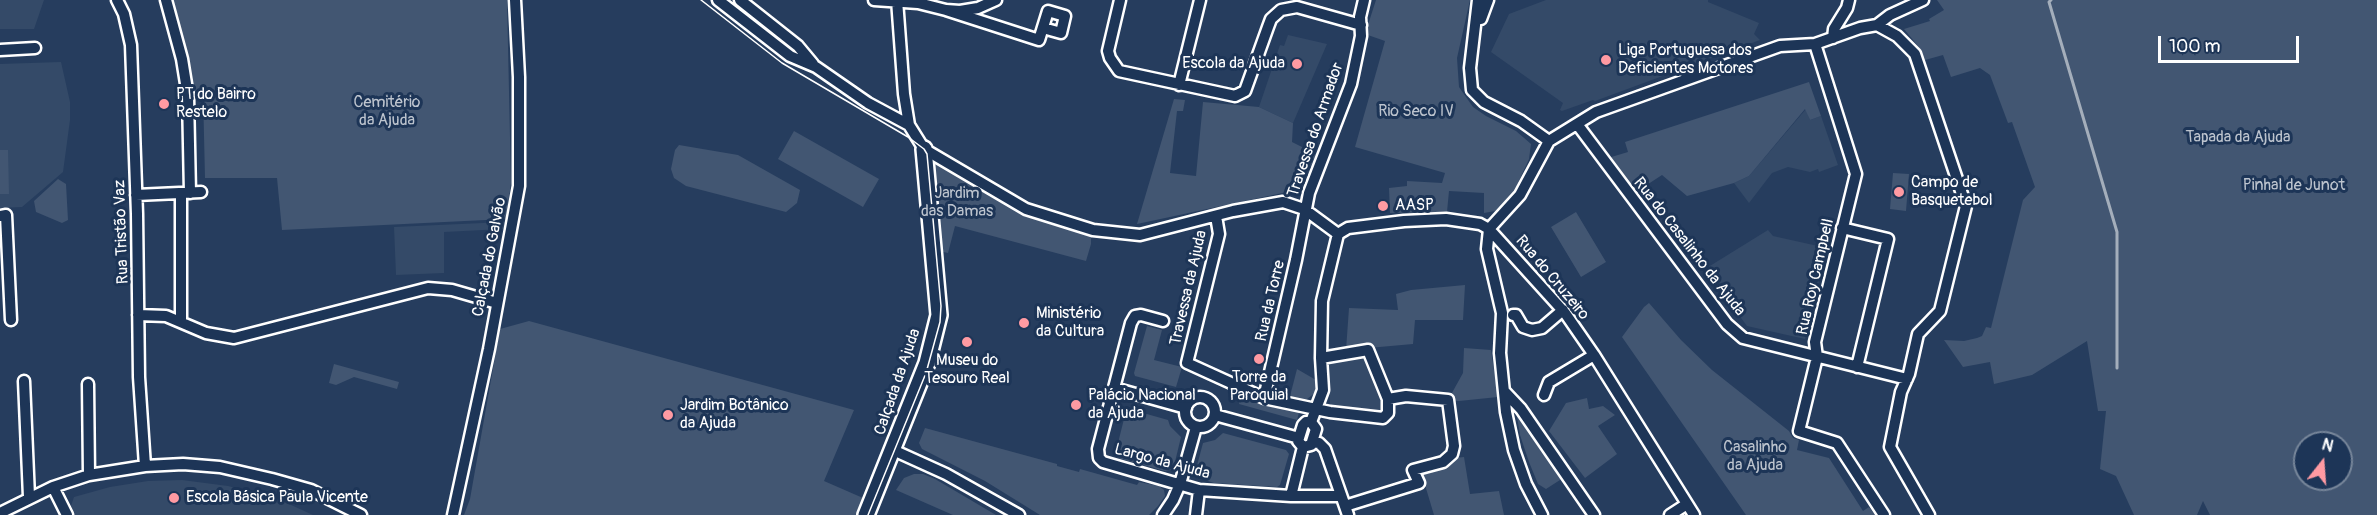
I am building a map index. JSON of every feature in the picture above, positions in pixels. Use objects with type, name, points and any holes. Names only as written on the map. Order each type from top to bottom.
[{"type":"street","name":"Rua Tristão Vaz","points":[[117,0],[124,14],[131,45],[139,377],[145,466]]},
{"type":"street","points":[[166,0],[184,70],[188,96],[191,193],[181,320]]},
{"type":"street","name":"Calçada do Galvão","points":[[453,515],[497,303],[519,178],[515,0]]},
{"type":"street","points":[[718,0],[790,56],[816,67],[868,103],[909,125]]},
{"type":"street","points":[[740,0],[798,46],[816,67]]},
{"type":"street","points":[[876,0],[918,1],[1039,40],[1043,28]]},
{"type":"street","points":[[946,10],[978,8],[996,0]]},
{"type":"street","points":[[1120,0],[1108,46],[1110,58],[1119,71],[1228,95],[1242,94],[1271,19],[1285,9],[1297,7],[1361,25]]},
{"type":"street","points":[[1179,85],[1200,0]]},
{"type":"street","name":"Travessa do Armador","points":[[1304,209],[1308,193],[1347,96],[1361,36],[1360,12],[1364,0]]},
{"type":"street","points":[[1478,0],[1470,68],[1472,90],[1484,102],[1521,122],[1549,141]]},
{"type":"street","points":[[1475,33],[1488,0]]},
{"type":"street","points":[[1833,38],[1834,29],[1847,8],[1849,0]]},
{"type":"street","points":[[1542,515],[1526,484],[1514,450],[1500,353],[1502,313],[1487,249],[1490,229],[1520,195],[1549,141],[1596,112],[1780,46],[1815,44],[1860,28],[1877,25],[1890,15],[1923,0]]},
{"type":"street","points":[[897,1],[904,94],[909,125],[924,149],[1026,209],[1093,230],[1140,236],[1277,202],[1289,203],[1304,209],[1338,234]]},
{"type":"street","points":[[1877,25],[1897,36],[1915,54],[1966,207],[1940,311],[1918,334],[1907,379],[1901,392],[1890,447],[1925,514]]},
{"type":"street","name":"Rua Roy Campbell","points":[[1815,44],[1856,174],[1815,342],[1817,357],[1799,431],[1837,443],[1884,515]]},
{"type":"street","points":[[0,50],[35,48]]},
{"type":"street","name":"Rua do Casalinho da Ajuda","points":[[1576,124],[1727,324],[1743,338],[1907,379]]},
{"type":"street","name":"Calçada da Ajuda","points":[[866,515],[928,358],[939,315],[924,149]]},
{"type":"street","points":[[136,195],[191,193]]},
{"type":"street","name":"Rua da Torre","points":[[1263,398],[1296,260],[1304,209]]},
{"type":"street","points":[[0,216],[6,215],[11,320]]},
{"type":"street","name":"Travessa da Ajuda","points":[[1216,216],[1219,234],[1187,363],[1263,398],[1317,410],[1383,418],[1388,412],[1388,399]]},
{"type":"street","points":[[1291,496],[1305,442],[1304,423],[1311,422],[1323,390],[1322,301],[1338,234],[1348,228],[1404,220],[1446,219],[1480,224],[1490,229]]},
{"type":"street","points":[[1842,228],[1888,239],[1857,367]]},
{"type":"street","name":"Rua do Cruzeiro","points":[[1490,229],[1563,310],[1594,355],[1694,515]]},
{"type":"street","points":[[138,315],[166,316],[181,320],[206,333],[234,338],[253,335],[428,288],[452,290],[497,303]]},
{"type":"street","points":[[1513,315],[1516,315],[1522,327],[1532,330],[1542,328],[1563,310]]},
{"type":"street","name":"Largo da Ajuda","points":[[1163,321],[1142,315],[1135,316],[1131,323],[1098,449],[1099,458],[1111,465],[1199,490],[1291,496],[1345,505],[1419,483],[1413,470],[1443,462],[1452,454],[1454,446],[1448,400],[1406,396],[1388,399]]},
{"type":"street","points":[[1321,358],[1368,350],[1388,399]]},
{"type":"street","points":[[1544,395],[1549,382],[1594,355]]},
{"type":"street","points":[[24,381],[29,497]]},
{"type":"street","points":[[88,384],[89,476]]},
{"type":"street","points":[[1114,388],[1186,408]]},
{"type":"street","points":[[1504,391],[1521,409],[1594,515]]},
{"type":"street","points":[[1201,398],[1210,402],[1215,416],[1208,425],[1196,427],[1188,422],[1186,408],[1192,400],[1201,398]]},
{"type":"street","points":[[1215,416],[1319,444],[1325,449],[1345,505]]},
{"type":"street","points":[[1163,515],[1180,484],[1196,427]]},
{"type":"street","points":[[893,450],[946,474],[1019,515]]},
{"type":"street","points":[[0,513],[53,487],[89,476],[145,466],[200,465],[250,473],[311,490],[361,515]]},
{"type":"street","points":[[53,487],[67,515]]},
{"type":"street","points":[[1196,515],[1199,490]]},
{"type":"street","points":[[1670,515],[1687,504]]},
{"type":"shaded area","points":[[0,0],[44,0],[34,29],[0,29]]},
{"type":"shaded area","name":"Liga Portuguesa dos Deficientes Motores","points":[[1546,0],[1708,0],[1708,2],[1759,23],[1754,34],[1760,40],[1562,111],[1560,110],[1563,103],[1491,52],[1509,14]]},
{"type":"shaded area","name":"Escola da Ajuda","points":[[1288,35],[1327,44],[1293,123],[1259,107],[1280,45],[1284,46]]},
{"type":"shaded area","points":[[61,62],[70,102],[63,172],[22,207],[0,208],[0,64]]},
{"type":"shaded area","points":[[1806,109],[1810,120],[1821,116],[1838,165],[1819,172],[1818,169],[1810,172],[1788,167],[1772,173],[1749,203],[1734,183],[1749,176]]},
{"type":"shaded area","points":[[505,222],[503,229],[444,232],[444,273],[396,275],[394,227]]},
{"type":"shaded area","points":[[1768,230],[1773,236],[1827,248],[1805,339],[1747,326],[1705,269]]},
{"type":"shaded area","points":[[1367,354],[1380,384],[1385,412],[1381,414],[1330,408],[1329,360]]},
{"type":"shaded area","name":"Escola Básica Paula Vicente","points":[[182,480],[228,486],[278,499],[313,515],[75,515],[71,506],[74,497],[110,487],[148,481]]},
{"type":"green space","name":"Cemitério da Ajuda","points":[[171,0],[507,0],[511,183],[506,219],[282,230],[277,178],[205,178],[203,92],[193,91],[188,73],[191,70]]},
{"type":"green space","name":"Rio Seco IV","points":[[1376,0],[1470,0],[1457,58],[1459,87],[1473,107],[1516,131],[1531,144],[1529,159],[1512,196],[1495,211],[1484,213],[1484,193],[1449,191],[1447,212],[1390,213],[1389,188],[1407,186],[1407,181],[1442,183],[1445,173],[1355,147],[1385,41],[1365,34]]},
{"type":"green space","name":"Tapada da Ajuda","points":[[1937,0],[2377,0],[2377,515],[2210,515],[2203,501],[2197,515],[2134,515],[2116,476],[2100,469],[2106,411],[2098,411],[2087,341],[2032,375],[1994,384],[1990,362],[1963,367],[1944,340],[1964,341],[1977,338],[1982,336],[1986,327],[1991,328],[2023,200],[2035,187],[2012,122],[2008,123],[1990,75],[1980,68],[1951,77],[1943,55],[1925,60],[1922,51],[1904,29],[1930,21],[1929,19],[1944,10]]},
{"type":"green space","points":[[1809,82],[1821,116],[1810,120],[1805,109],[1749,176],[1734,183],[1687,196],[1662,175],[1636,192],[1608,158],[1628,152],[1625,142]]},
{"type":"green space","points":[[1174,99],[1185,100],[1183,111],[1177,111],[1170,173],[1196,176],[1203,102],[1259,107],[1293,123],[1292,142],[1316,154],[1301,189],[1137,224]]},
{"type":"green space","points":[[794,131],[879,179],[863,207],[778,159]]},
{"type":"green space","points":[[679,145],[738,155],[800,190],[797,203],[786,212],[686,186],[674,178],[671,169],[675,150]]},
{"type":"green space","points":[[0,150],[8,150],[9,194],[0,194]]},
{"type":"green space","name":"Jardim das Damas","points":[[931,161],[1019,212],[1087,233],[1091,238],[1091,244],[1086,261],[955,226],[948,253],[939,251]]},
{"type":"green space","name":"Campo de Basquetebol","points":[[1893,173],[1909,174],[1906,211],[1890,209]]},
{"type":"green space","points":[[58,179],[66,184],[68,220],[62,223],[36,212],[34,201]]},
{"type":"green space","points":[[1576,212],[1606,262],[1581,277],[1551,227]]},
{"type":"green space","points":[[1465,285],[1463,320],[1415,320],[1413,344],[1346,350],[1349,308],[1398,310],[1396,294],[1411,290]]},
{"type":"green space","name":"Casalinho da Ajuda","points":[[1649,303],[1681,340],[1712,370],[1789,431],[1793,438],[1799,440],[1797,450],[1829,458],[1863,511],[1869,507],[1875,515],[1746,515],[1622,337]]},
{"type":"green space","name":"Jardim Botânico da Ajuda","points":[[529,321],[854,410],[824,481],[863,498],[856,515],[464,515],[470,499],[500,329]]},
{"type":"green space","points":[[1147,326],[1162,330],[1154,360],[1182,367],[1176,387],[1135,376]]},
{"type":"green space","points":[[1464,348],[1491,350],[1498,397],[1448,400],[1463,373]]},
{"type":"green space","points":[[334,364],[399,382],[397,389],[354,377],[336,385],[329,383]]},
{"type":"green space","points":[[1297,369],[1316,380],[1317,384],[1315,393],[1303,402],[1289,400]]},
{"type":"green space","points":[[1242,393],[1300,409],[1297,420],[1239,404]]},
{"type":"green space","points":[[1587,398],[1589,409],[1603,406],[1615,415],[1598,426],[1617,454],[1585,478],[1549,431],[1566,403]]},
{"type":"green space","points":[[1129,409],[1168,420],[1170,426],[1181,437],[1171,470],[1165,471],[1118,458],[1115,455],[1126,411]]},
{"type":"green space","points":[[1516,410],[1566,472],[1560,480],[1546,489],[1538,484],[1529,462],[1520,435]]},
{"type":"green space","points":[[925,428],[1079,472],[1080,469],[1137,485],[1139,482],[1159,486],[1164,490],[1165,496],[1149,515],[1040,515],[985,481],[922,449],[919,443]]},
{"type":"green space","points":[[1223,433],[1286,450],[1289,454],[1280,485],[1277,487],[1214,483],[1196,477],[1203,443],[1215,440]]},
{"type":"green space","points":[[1464,457],[1470,494],[1499,491],[1504,515],[1434,515],[1422,475],[1448,467],[1455,458]]},
{"type":"green space","points":[[914,474],[923,474],[935,479],[996,515],[953,515],[896,490],[904,478]]},
{"type":"waterway","points":[[2051,0],[2049,2],[2117,232],[2117,368]]},
{"type":"tram line","points":[[701,0],[782,63],[908,137],[927,154],[941,306],[940,322],[926,373],[868,515]]},
{"type":"place","name":"Liga Portuguesa dos Deficientes Motores","points":[[1606,60]]},
{"type":"place","name":"Escola da Ajuda","points":[[1297,64]]},
{"type":"place","name":"PT do Bairro Restelo","points":[[164,104]]},
{"type":"place","name":"Campo de Basquetebol","points":[[1899,192]]},
{"type":"place","name":"AASP","points":[[1383,206]]},
{"type":"place","name":"Ministério da Cultura","points":[[1024,323]]},
{"type":"place","name":"Museu do Tesouro Real","points":[[967,342]]},
{"type":"place","name":"Torre da Paroquial","points":[[1259,359]]},
{"type":"place","name":"Palácio Nacional da Ajuda","points":[[1076,405]]},
{"type":"place","name":"Jardim Botânico da Ajuda","points":[[668,415]]},
{"type":"place","name":"Escola Básica Paula Vicente","points":[[174,498]]},
{"type":"park label","name":"Pinhal de Junot","points":[[2294,186]]}]
